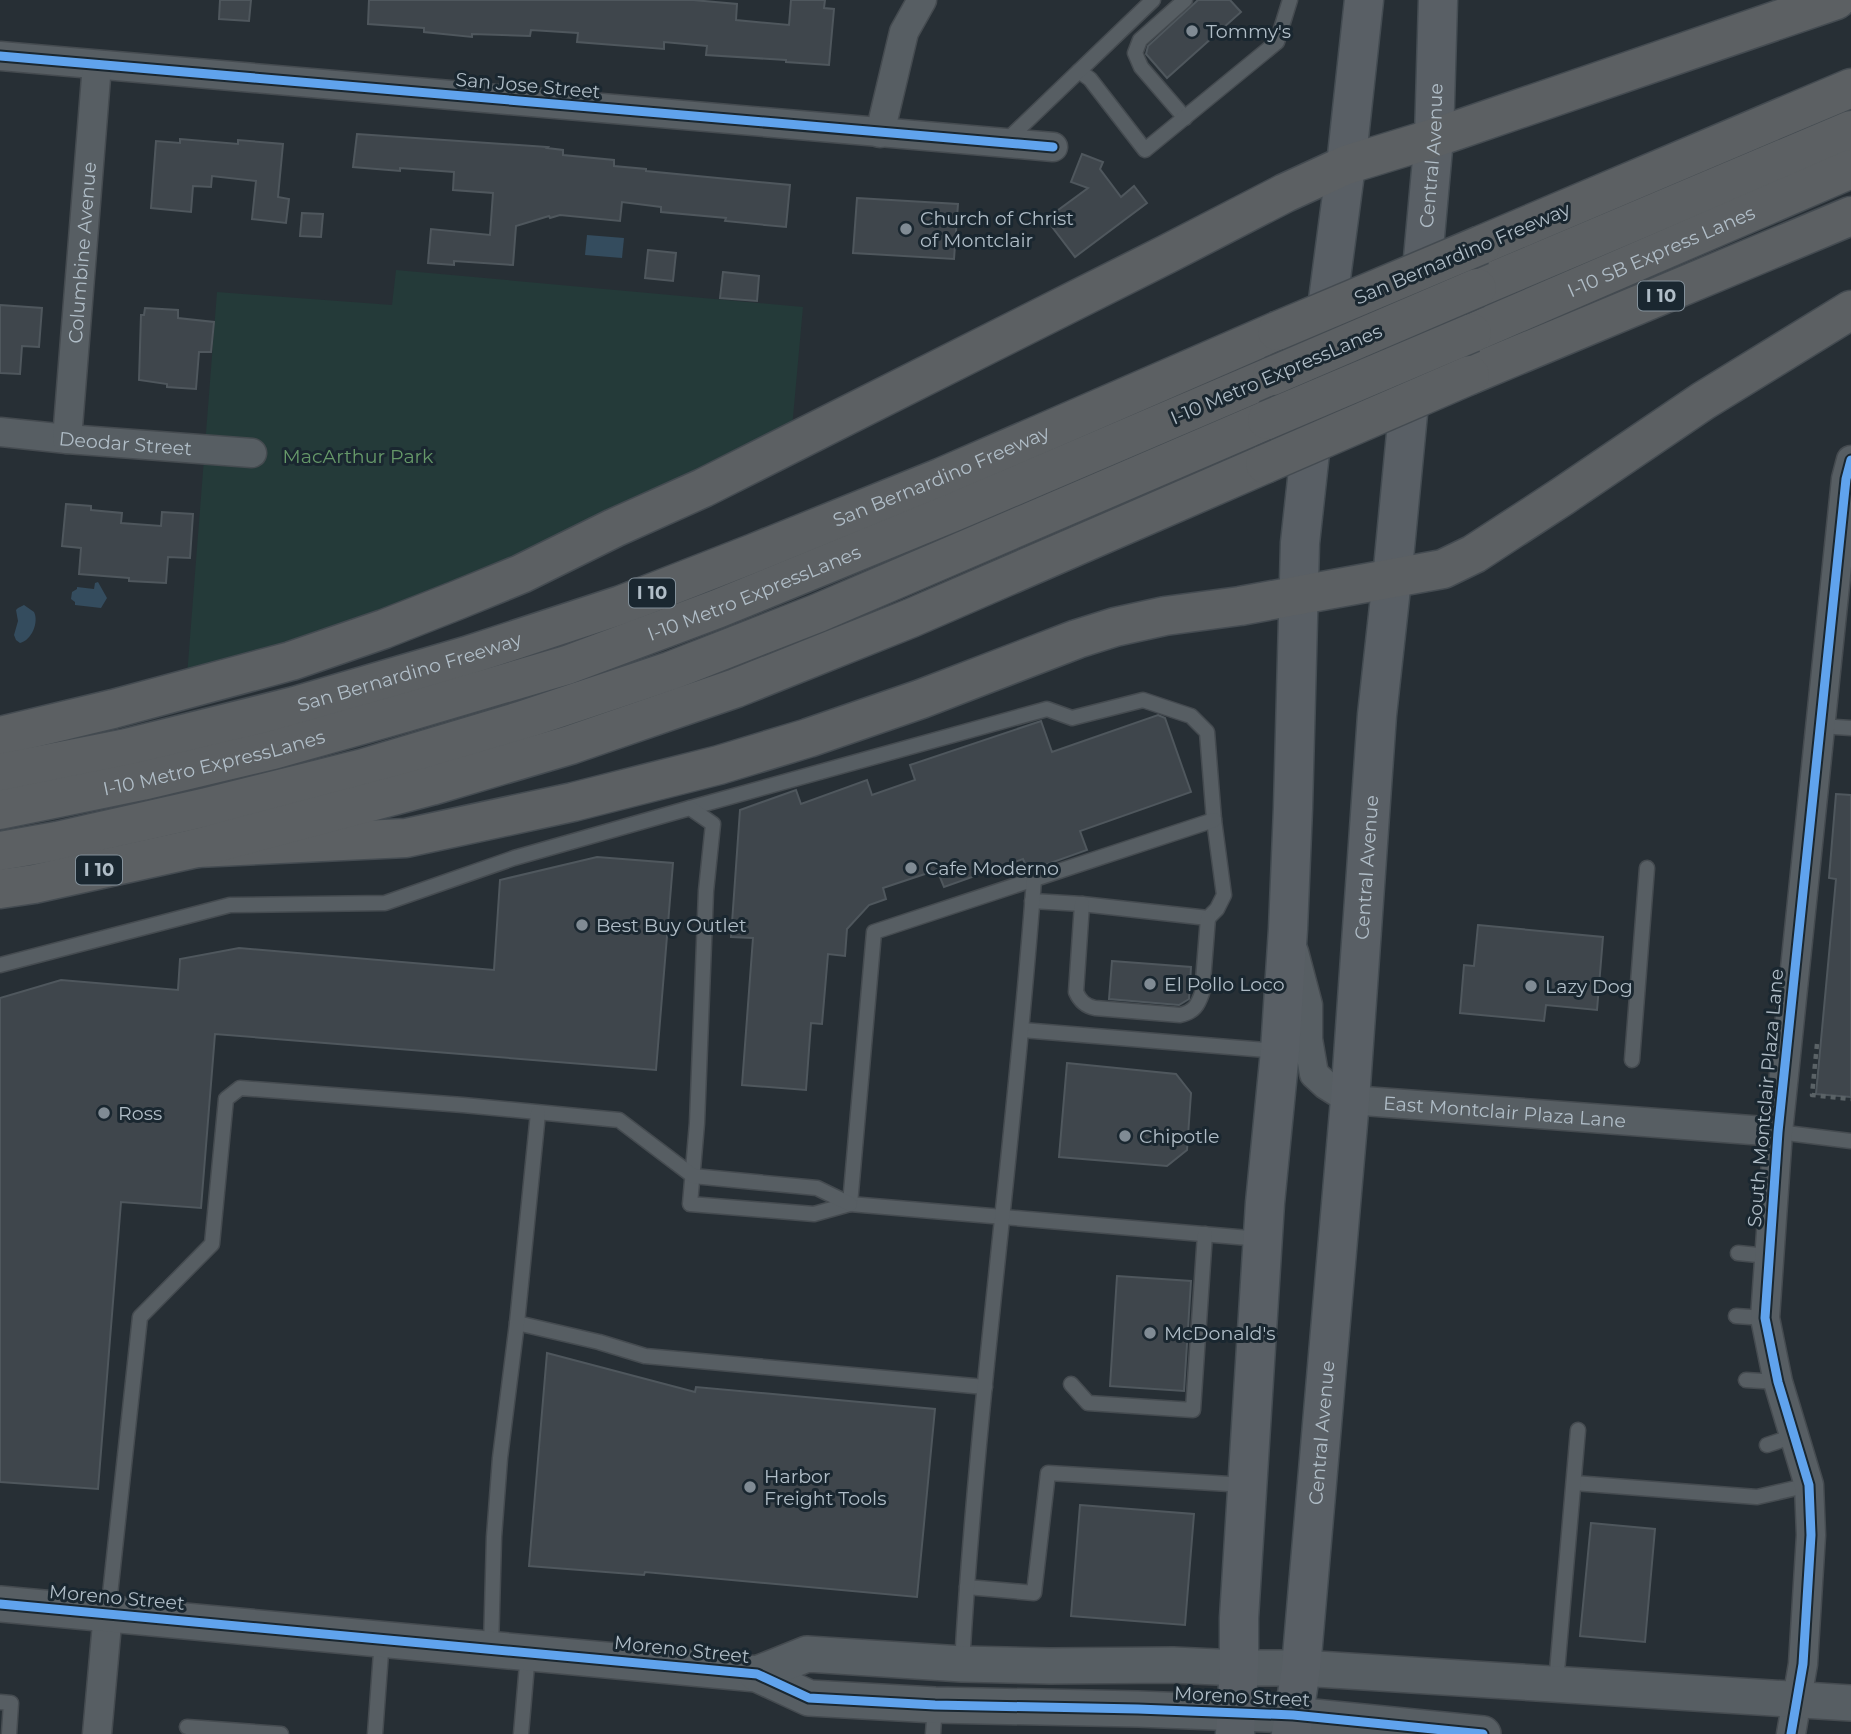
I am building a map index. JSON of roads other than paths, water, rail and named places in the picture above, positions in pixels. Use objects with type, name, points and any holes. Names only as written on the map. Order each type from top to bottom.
[{"type":"highway","points":[[0,736],[291,661],[384,629],[521,574],[740,470],[1285,193],[1346,165],[1434,138],[1836,0]]},
{"type":"highway","name":"San Bernardino Freeway","points":[[0,773],[127,748],[295,706],[466,656],[621,605],[942,477],[1277,331],[1851,88]]},
{"type":"highway","name":"I-10 SB Express Lanes","points":[[1477,288],[1851,130]]},
{"type":"highway","name":"I-10 SB Express Lanes","points":[[1472,333],[1851,169]]},
{"type":"highway","name":"I 10","points":[[0,889],[197,848],[431,786],[545,753],[736,688],[911,618],[1470,375],[1851,216]]},
{"type":"highway","name":"I-10 Metro ExpressLanes","points":[[0,810],[142,781],[273,750],[567,664],[729,604],[967,506],[1477,288]]},
{"type":"highway","points":[[197,848],[406,838],[573,803],[719,765],[808,738],[1115,627],[1165,616],[1240,606],[1443,569],[1475,554],[1694,407],[1851,310]]},
{"type":"highway","name":"I-10 Metro ExpressLanes","points":[[0,851],[193,810],[364,768],[520,722],[670,671],[818,613],[1472,333]]},
{"type":"main road","points":[[1236,1724],[1239,1618],[1262,1239],[1280,1051],[1288,929],[1300,543],[1364,0]]},
{"type":"main road","name":"Central Avenue","points":[[1292,1724],[1301,1668],[1350,1100],[1377,715],[1434,138],[1438,0]]},
{"type":"street","points":[[880,134],[904,32],[922,0]]},
{"type":"street","name":"San Jose Street","points":[[0,56],[1053,147]]},
{"type":"street","name":"Columbine Avenue","points":[[67,439],[97,65]]},
{"type":"street","name":"Deodar Street","points":[[0,432],[252,453]]},
{"type":"street","name":"South Montclair Plaza Lane","points":[[1791,1734],[1804,1664],[1811,1535],[1809,1485],[1778,1382],[1765,1318],[1778,1132],[1846,479],[1851,460]]},
{"type":"street","name":"East Montclair Plaza Lane","points":[[1288,929],[1308,1005],[1308,1039],[1314,1074],[1350,1100],[1778,1132]]},
{"type":"street","name":"Moreno Street","points":[[0,1604],[757,1674],[809,1698],[934,1719],[1138,1709],[1236,1724],[1292,1724],[1474,1733]]},
{"type":"street","points":[[97,1734],[108,1613]]},
{"type":"street","name":"Moreno Street","points":[[757,1674],[807,1654],[962,1664],[1301,1668],[1851,1703]]},
{"type":"lane","points":[[1004,144],[1153,0]]},
{"type":"lane","points":[[1185,0],[1140,40],[1135,53],[1141,67],[1185,118]]},
{"type":"lane","points":[[1079,71],[1090,79],[1145,150],[1276,42],[1290,0]]},
{"type":"lane","points":[[0,965],[230,905],[385,903],[514,858],[1047,709],[1072,718],[1143,700],[1191,716],[1207,732],[1214,820],[1224,895],[1217,909],[1208,918],[1202,993],[1194,1010],[1180,1016],[1095,1008],[1083,1003],[1076,992],[1082,904]]},
{"type":"lane","points":[[1820,726],[1851,727]]},
{"type":"lane","points":[[690,808],[713,824],[706,891],[697,1123],[690,1205],[814,1214],[849,1204],[1262,1239]]},
{"type":"lane","points":[[849,1204],[874,932],[1214,820]]},
{"type":"lane","points":[[1632,1060],[1647,868]]},
{"type":"lane","points":[[962,1664],[985,1387],[1022,1030],[1034,879]]},
{"type":"lane","points":[[1032,901],[1208,918]]},
{"type":"lane","points":[[1022,1030],[1280,1051]]},
{"type":"lane","points":[[108,1613],[140,1317],[212,1244],[226,1100],[240,1088],[620,1120],[693,1176],[817,1188],[849,1204]]},
{"type":"lane","points":[[491,1648],[494,1537],[500,1458],[517,1323],[538,1113]]},
{"type":"lane","name":"East Montclair Plaza Lane","points":[[1778,1132],[1851,1141]]},
{"type":"lane","points":[[1071,1384],[1087,1403],[1193,1410],[1205,1234]]},
{"type":"lane","points":[[1738,1253],[1768,1256]]},
{"type":"lane","points":[[1736,1316],[1765,1318]]},
{"type":"lane","points":[[517,1323],[645,1356],[985,1387]]},
{"type":"lane","points":[[1746,1380],[1778,1382]]},
{"type":"lane","points":[[1556,1683],[1578,1430]]},
{"type":"lane","points":[[1767,1445],[1794,1436]]},
{"type":"lane","points":[[967,1587],[1034,1593],[1048,1473],[1247,1485]]},
{"type":"lane","points":[[1574,1483],[1757,1497],[1809,1485]]},
{"type":"lane","points":[[375,1734],[382,1639]]},
{"type":"lane","points":[[521,1734],[528,1652]]},
{"type":"lane","points":[[0,1702],[11,1703],[9,1734]]},
{"type":"lane","points":[[187,1727],[281,1734]]},
{"type":"water","points":[[587,235],[624,238],[622,258],[585,255]]},
{"type":"water","points":[[98,582],[107,598],[101,608],[75,605],[71,599],[72,592],[77,587],[94,589],[95,583]]},
{"type":"water","points":[[24,605],[34,612],[36,621],[31,635],[20,643],[14,635],[18,621],[16,610]]},
{"type":"place","name":"Tommy's","points":[[1192,31]]},
{"type":"place","name":"Church of Christ of Montclair","points":[[906,229]]},
{"type":"place","name":"Cafe Moderno","points":[[911,868]]},
{"type":"place","name":"Best Buy Outlet","points":[[582,925]]},
{"type":"place","name":"El Pollo Loco","points":[[1150,984]]},
{"type":"place","name":"Lazy Dog","points":[[1531,986]]},
{"type":"place","name":"Ross","points":[[104,1113]]},
{"type":"place","name":"Chipotle","points":[[1125,1136]]},
{"type":"place","name":"McDonald's","points":[[1150,1333]]},
{"type":"place","name":"Harbor Freight Tools","points":[[750,1487]]},
{"type":"park label","name":"MacArthur Park","points":[[358,456]]}]
